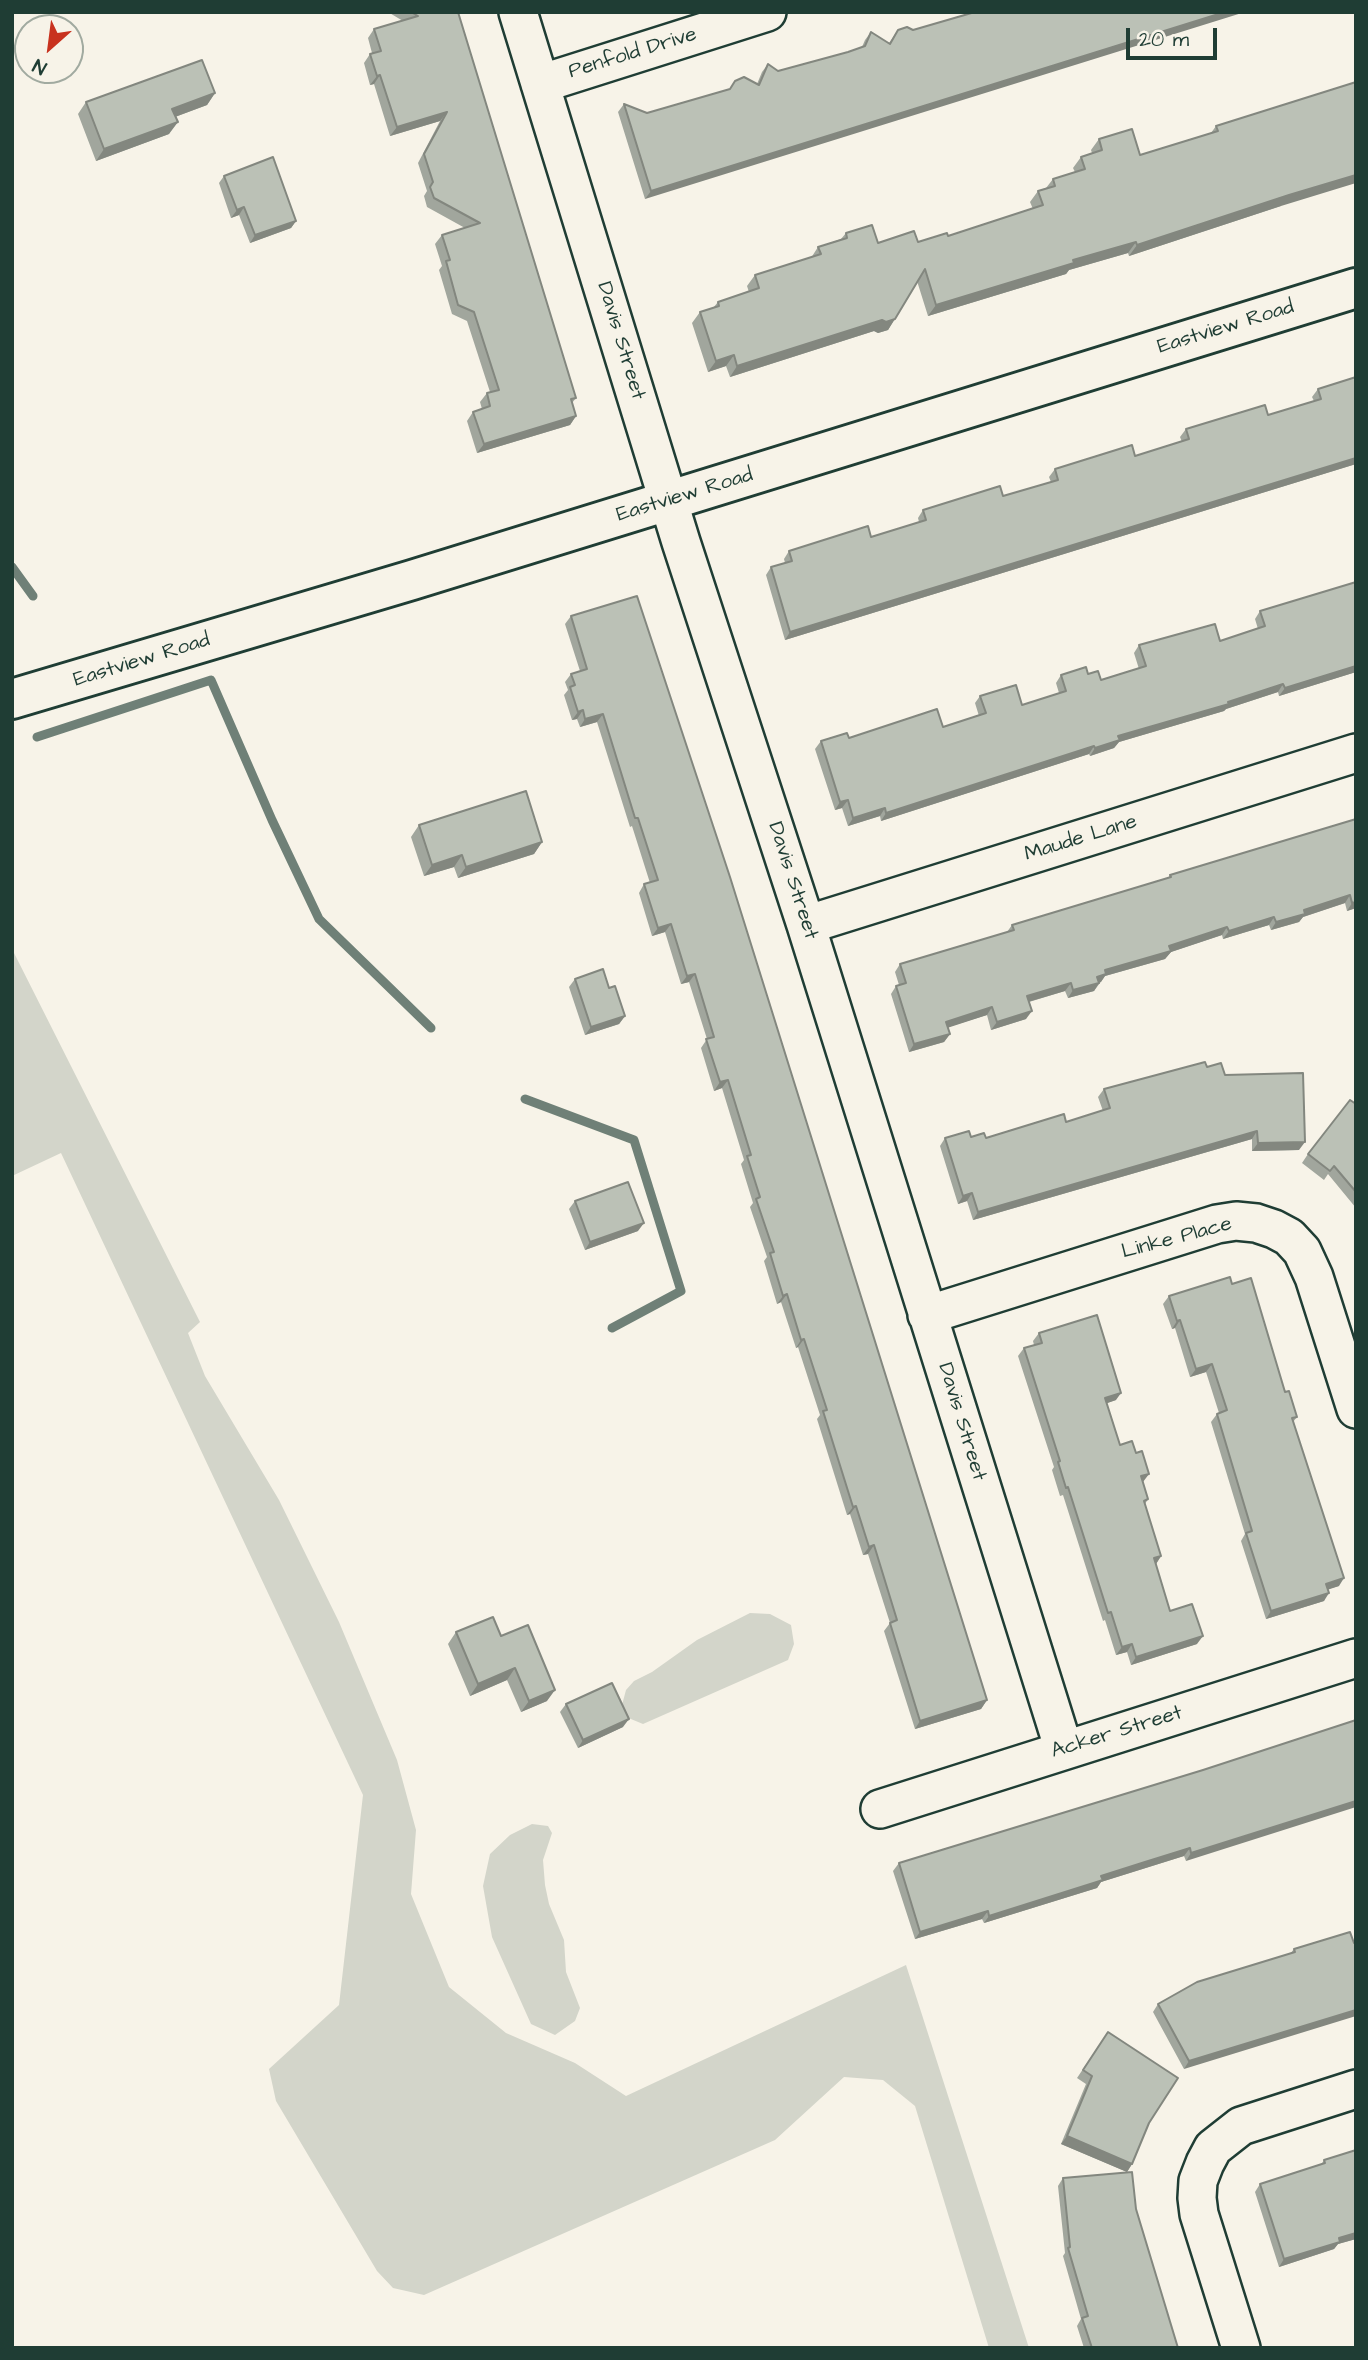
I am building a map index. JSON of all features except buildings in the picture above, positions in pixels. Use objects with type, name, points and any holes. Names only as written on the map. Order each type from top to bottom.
[{"type":"street","name":"Davis Street","points":[[519,12],[669,500],[806,925],[1064,1750]]},
{"type":"street","name":"Penfold Drive","points":[[540,84],[766,12]]},
{"type":"street","name":"Eastview Road","points":[[12,699],[399,584],[1356,288]]},
{"type":"street","name":"Maude Lane","points":[[806,925],[1356,753]]},
{"type":"street","name":"Linke Place","points":[[927,1315],[1217,1224],[1236,1221],[1256,1223],[1289,1237],[1302,1251],[1314,1278],[1356,1409]]},
{"type":"street","name":"Acker Street","points":[[880,1809],[1356,1658]]},
{"type":"street","points":[[1241,2348],[1199,2214],[1198,2180],[1205,2162],[1213,2148],[1241,2126],[1356,2090]]},
{"type":"shaded area","points":[[12,949],[200,1322],[188,1333],[205,1376],[279,1500],[339,1622],[397,1760],[416,1830],[411,1894],[449,1987],[506,2033],[575,2063],[626,2096],[906,1965],[1029,2348],[989,2348],[915,2106],[883,2080],[844,2077],[775,2140],[424,2295],[393,2288],[377,2271],[276,2101],[269,2069],[339,2005],[363,1795],[61,1153],[12,1176]]},
{"type":"shaded area","points":[[750,1613],[770,1614],[791,1625],[794,1644],[788,1660],[643,1724],[626,1717],[622,1705],[626,1690],[634,1681],[652,1672],[697,1640]]},
{"type":"shaded area","points":[[532,1824],[548,1826],[552,1833],[543,1860],[545,1885],[549,1904],[564,1940],[566,1972],[580,2008],[575,2021],[555,2035],[531,2024],[492,1937],[483,1886],[490,1854],[510,1835]]},
{"type":"waterway","points":[[12,567],[33,596]]},
{"type":"waterway","points":[[37,737],[211,680],[319,919],[431,1028]]},
{"type":"waterway","points":[[525,1099],[634,1140],[681,1291],[612,1328]]}]
